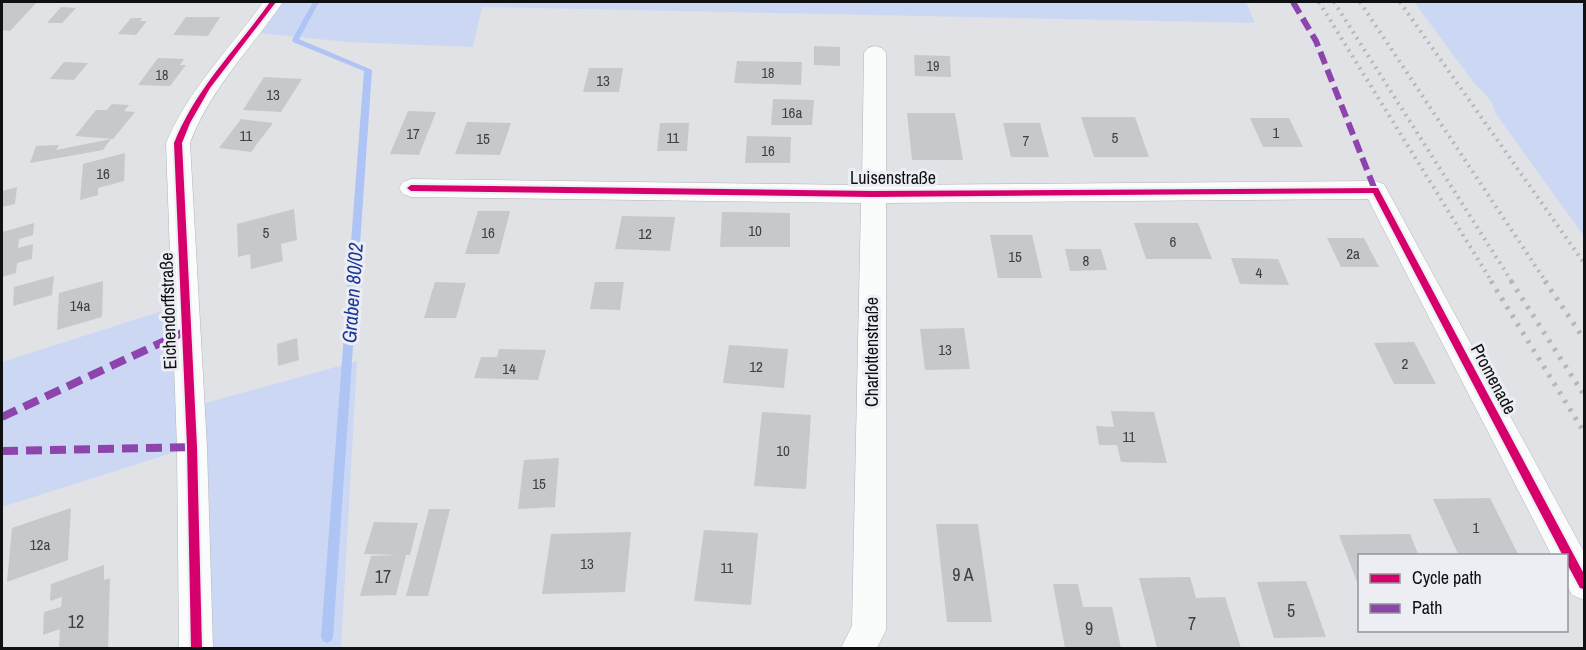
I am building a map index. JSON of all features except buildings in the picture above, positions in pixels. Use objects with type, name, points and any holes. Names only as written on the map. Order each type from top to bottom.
[{"type":"street","name":"Eichendorffstraße","points":[[196,648],[192,447],[178,143],[184,124],[204,89],[273,2]]},
{"type":"street","name":"Charlottenstraße","points":[[858,648],[869,630],[874,53]]},
{"type":"street","name":"Luisenstraße","points":[[411,188],[872,194],[1375,190]]},
{"type":"street","name":"Promenade","points":[[1375,190],[1584,584]]},
{"type":"shaded area","points":[[276,2],[1246,2],[1255,23],[482,7],[473,47],[347,42],[258,33]]},
{"type":"shaded area","points":[[1414,2],[1584,2],[1584,236],[1495,113],[1490,100],[1474,83]]},
{"type":"shaded area","points":[[184,304],[188,408],[357,361],[341,648],[196,648],[191,447],[2,507],[2,362]]},
{"type":"waterway","name":"Graben 80/02","points":[[316,2],[295,40],[368,70],[327,637]]},
{"type":"railway","points":[[1319,2],[1492,282]]},
{"type":"railway","points":[[1334,2],[1512,282]]},
{"type":"railway","points":[[1360,2],[1546,282]]},
{"type":"railway","points":[[1400,2],[1584,263]]},
{"type":"railway","points":[[1491,281],[1584,432]]},
{"type":"railway","points":[[1511,281],[1584,395]]},
{"type":"railway","points":[[1545,281],[1584,339]]},
{"type":"marked path","points":[[1293,2],[1316,41],[1375,190]]},
{"type":"marked path","points":[[2,417],[186,331]]},
{"type":"marked path","points":[[2,451],[192,447]]},
{"type":"cycle path","points":[[196,648],[192,447],[178,143],[186,123],[208,86],[273,2]]},
{"type":"cycle path","points":[[411,188],[872,194],[1375,190],[1584,584]]}]
